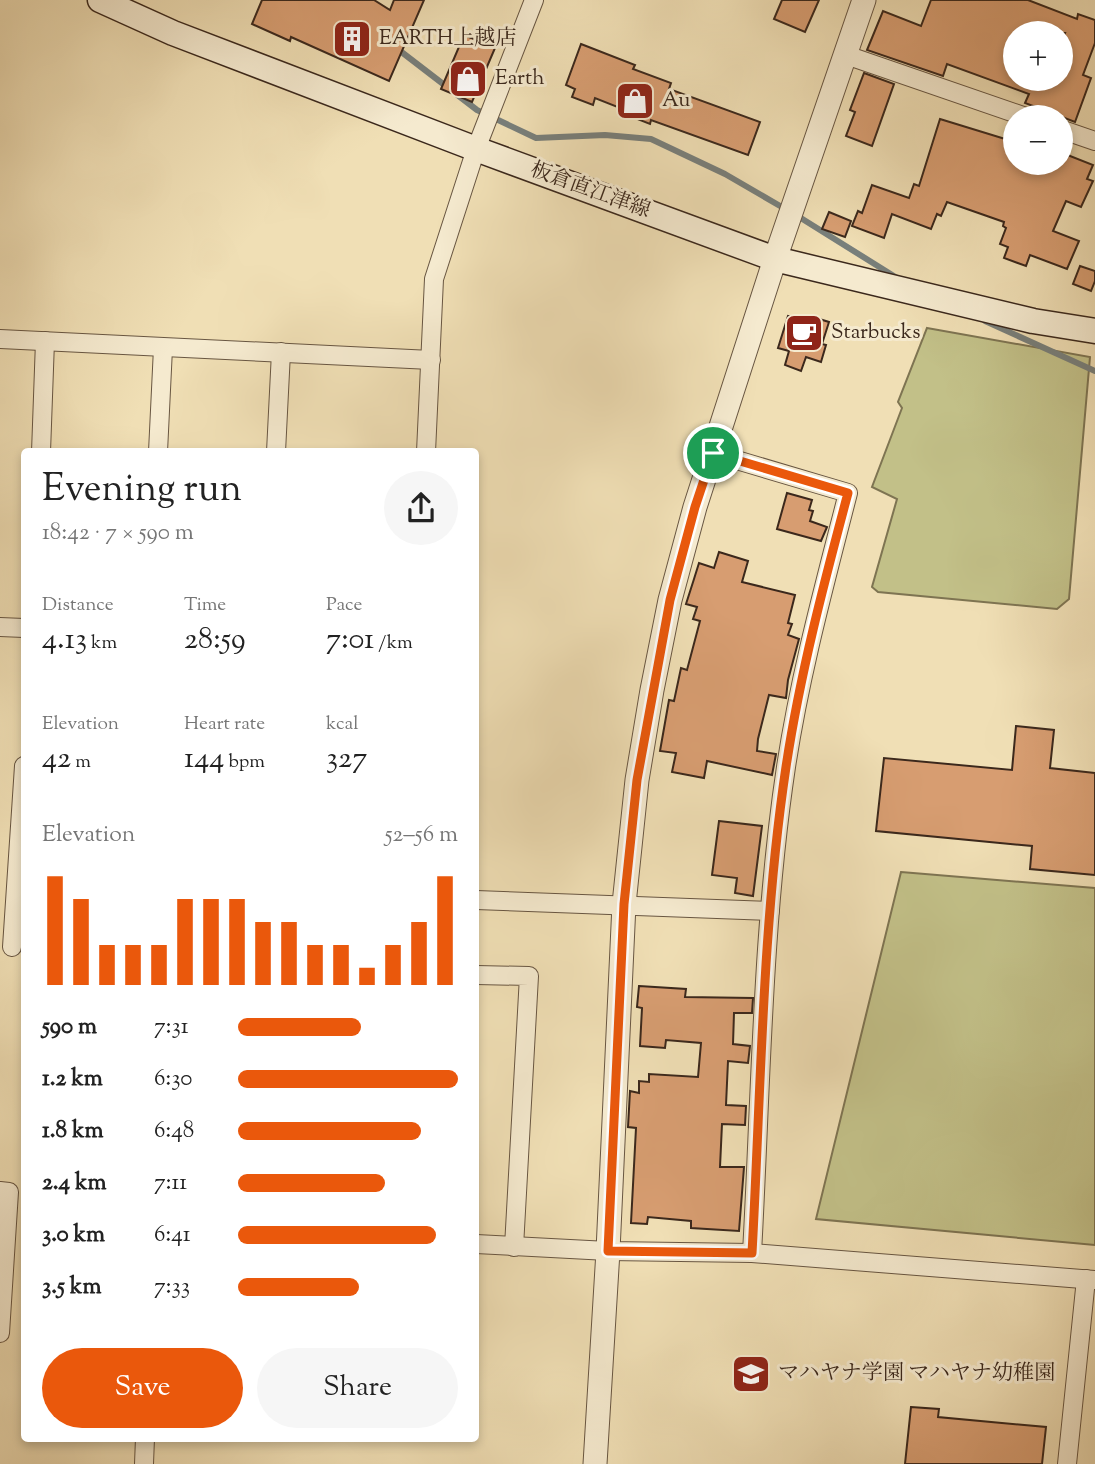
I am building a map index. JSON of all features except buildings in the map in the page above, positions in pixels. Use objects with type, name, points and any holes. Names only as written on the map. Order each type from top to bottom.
[{"type":"main road","name":"板倉直江津線","points":[[100,0],[173,33],[775,259],[1033,321],[1095,331]]},
{"type":"street","points":[[426,448],[434,279],[477,149],[534,0]]},
{"type":"street","points":[[595,1464],[624,904],[637,780],[655,677],[670,600],[695,507],[775,259],[864,0]]},
{"type":"street","points":[[846,55],[1003,109]]},
{"type":"street","points":[[1073,133],[1095,141]]},
{"type":"street","points":[[0,339],[431,360]]},
{"type":"street","points":[[41,448],[45,341]]},
{"type":"street","points":[[158,448],[163,348]]},
{"type":"street","points":[[276,448],[281,352]]},
{"type":"street","points":[[713,453],[848,493],[800,686],[786,765],[770,911],[752,1253]]},
{"type":"street","points":[[0,627],[21,628]]},
{"type":"street","points":[[12,948],[21,812]]},
{"type":"street","points":[[479,900],[770,911]]},
{"type":"street","points":[[479,975],[529,976],[514,1247]]},
{"type":"street","points":[[0,1333],[11,1191]]},
{"type":"street","points":[[479,1244],[608,1251],[752,1253],[1090,1279],[1067,1464]]},
{"type":"street","points":[[144,1464],[145,1442]]},
{"type":"shaded area","points":[[927,328],[1090,357],[1069,599],[1057,609],[878,592],[872,587],[897,499],[872,487],[902,408],[898,402]]},
{"type":"shaded area","points":[[901,872],[1095,888],[1095,1245],[816,1219]]},
{"type":"waterway","points":[[395,47],[477,110],[536,138],[605,135],[651,139],[725,174],[787,210]]},
{"type":"waterway","points":[[796,215],[897,278]]},
{"type":"waterway","points":[[985,321],[1095,371]]},
{"type":"place","name":"EARTH上越店","points":[[352,39]]},
{"type":"place","name":"Earth","points":[[468,79]]},
{"type":"place","name":"Au","points":[[635,101]]},
{"type":"place","name":"Starbucks","points":[[804,333]]},
{"type":"place","name":"マハヤナ学園 マハヤナ幼稚園","points":[[751,1374]]},
{"type":"route","points":[[713,453],[848,493],[800,686],[776,837],[752,1253],[608,1251],[624,904],[637,780],[670,600],[695,507],[713,453]]}]
